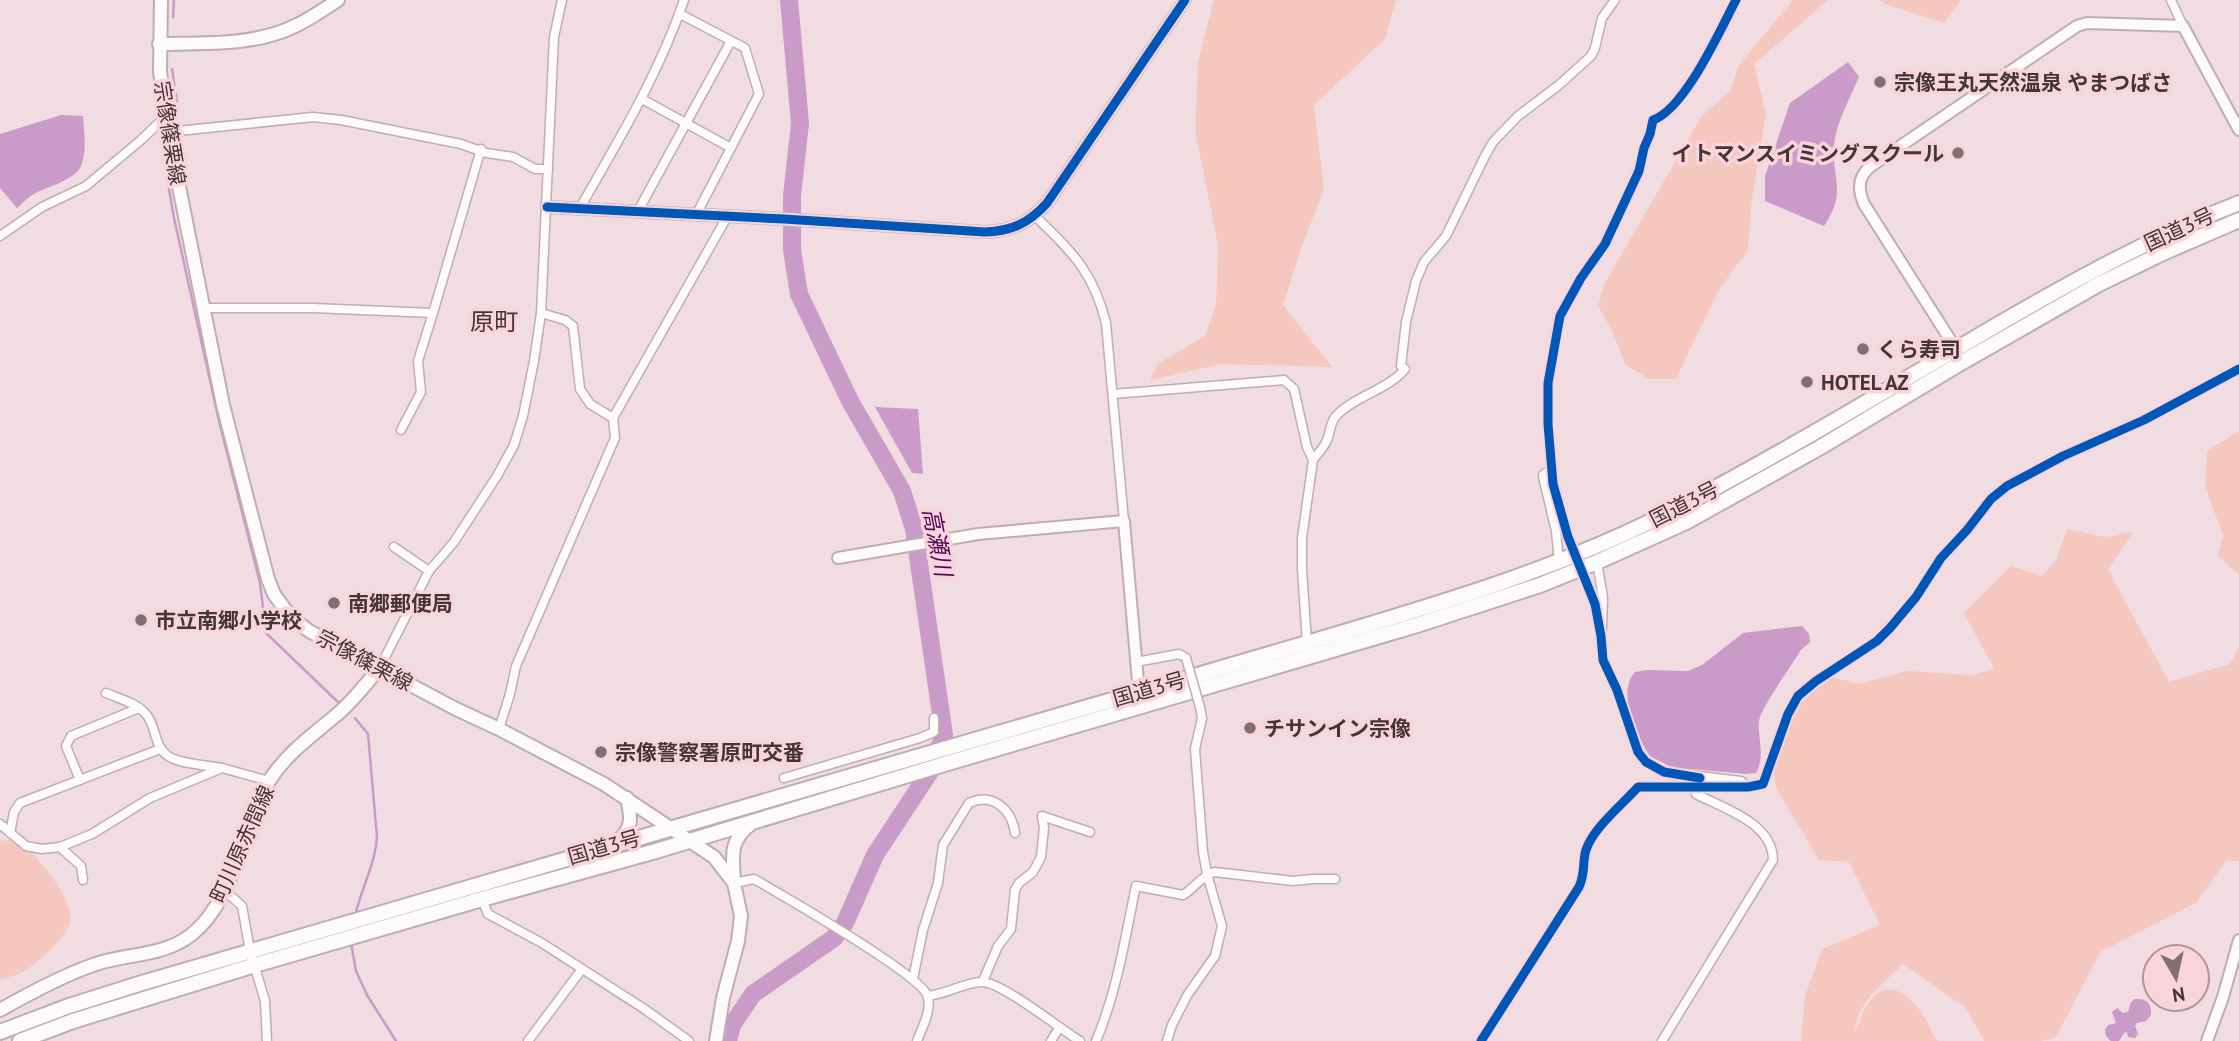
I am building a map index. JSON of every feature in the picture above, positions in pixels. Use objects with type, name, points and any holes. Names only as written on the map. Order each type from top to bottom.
[{"type":"highway","name":"国道3号","points":[[20,1041],[342,924],[1412,612],[1559,562],[1636,529],[1724,484],[2065,285],[2159,237],[2239,203]]},
{"type":"highway","name":"国道3号","points":[[0,1032],[81,1002],[252,958],[359,935],[691,841],[1479,606],[1597,562],[1688,521],[2099,284],[2165,251],[2239,220]]},
{"type":"main road","name":"宗像篠栗線","points":[[161,0],[160,71],[168,132],[223,405],[263,566],[274,593],[293,619],[309,631],[604,784],[714,857],[734,883],[741,916],[716,1041]]},
{"type":"main road","points":[[159,44],[235,41],[271,35],[296,26],[338,0]]},
{"type":"main road","name":"町川原赤間線","points":[[0,1010],[95,964],[154,953],[182,941],[202,926],[224,890],[269,781],[290,754],[353,699],[380,667]]},
{"type":"main road","points":[[615,843],[625,835],[631,820],[627,799]]},
{"type":"main road","points":[[734,883],[735,839],[754,822]]},
{"type":"street","points":[[380,667],[429,571],[454,542],[497,476],[514,445],[523,416],[541,313],[554,37],[562,0]]},
{"type":"street","points":[[580,208],[642,99],[684,0]]},
{"type":"street","points":[[547,207],[985,232],[1012,229],[1035,216],[1063,181],[1185,0]]},
{"type":"street","points":[[1312,460],[1325,444],[1330,433],[1330,424],[1335,417],[1358,398],[1397,379],[1405,369],[1401,366],[1406,323],[1416,281],[1424,262],[1446,236],[1493,142],[1518,116],[1591,56],[1602,18],[1615,0]]},
{"type":"street","points":[[1568,537],[1553,484],[1548,383],[1560,316],[1581,278],[1605,244],[1639,172],[1643,148],[1653,120],[1674,106],[1720,32],[1736,0]]},
{"type":"street","points":[[2171,0],[2239,130]]},
{"type":"street","points":[[680,14],[745,48],[759,93],[696,215]]},
{"type":"street","points":[[1956,349],[1864,204],[1860,194],[1862,176],[1871,166],[2077,26],[2087,23],[2183,26]]},
{"type":"street","points":[[638,211],[731,41]]},
{"type":"street","points":[[642,99],[731,148]]},
{"type":"street","points":[[0,236],[42,207],[86,186],[166,116]]},
{"type":"street","points":[[168,132],[313,117],[341,120],[481,149],[486,153],[513,157],[535,169],[548,169]]},
{"type":"street","points":[[401,430],[421,392],[418,361],[481,149]]},
{"type":"street","points":[[1035,216],[1069,250],[1088,274],[1106,323],[1139,693]]},
{"type":"street","points":[[499,729],[516,666],[615,438],[613,418],[727,217]]},
{"type":"street","points":[[204,308],[313,308],[433,313]]},
{"type":"street","points":[[541,313],[565,320],[573,326],[580,389],[590,404],[613,418]]},
{"type":"street","points":[[1482,1041],[1579,887],[1584,877],[1586,850],[1602,824],[1638,787],[1748,787],[1763,784],[1788,714],[1798,696],[1890,628],[1916,597],[1941,558],[1991,499],[2007,486],[2063,456],[2144,420],[2239,369]]},
{"type":"street","points":[[1113,394],[1284,380],[1294,389],[1312,460],[1302,538],[1307,643]]},
{"type":"street","points":[[1552,468],[1543,475],[1556,531],[1559,562]]},
{"type":"street","points":[[838,558],[978,534],[1124,521]]},
{"type":"street","points":[[394,547],[429,571]]},
{"type":"street","points":[[1597,562],[1603,608],[1601,636]]},
{"type":"street","points":[[1586,579],[1595,604],[1603,660],[1617,690],[1639,752],[1646,762],[1664,772],[1741,781],[1748,787]]},
{"type":"street","points":[[1136,662],[1179,654],[1186,658],[1202,719],[1195,749],[1203,852],[1222,926],[1221,937],[1210,963],[1188,994],[1167,1041]]},
{"type":"street","points":[[106,693],[145,713],[152,724],[160,749],[173,759],[222,768],[269,781]]},
{"type":"street","points":[[80,780],[66,746],[71,736],[139,708]]},
{"type":"street","points":[[784,778],[934,733],[934,718]]},
{"type":"street","points":[[10,833],[14,812],[20,803],[160,749]]},
{"type":"street","points":[[0,824],[26,846],[43,849],[60,847],[92,834],[150,798],[222,768]]},
{"type":"street","points":[[1662,1041],[1773,860],[1771,845],[1754,825],[1696,794],[1695,787]]},
{"type":"street","points":[[913,979],[923,930],[938,883],[943,845],[970,803],[985,799],[998,802],[1013,820],[1014,833]]},
{"type":"street","points":[[983,981],[998,946],[1011,929],[1015,890],[1019,883],[1033,872],[1041,857],[1044,828],[1042,816],[1090,832]]},
{"type":"street","points":[[60,847],[81,866],[83,880]]},
{"type":"street","points":[[1096,1041],[1105,1019],[1136,886],[1184,895],[1193,890],[1207,874],[1214,873],[1293,881],[1335,879]]},
{"type":"street","points":[[734,883],[754,879],[833,926],[913,979],[928,996],[929,1007],[917,1041]]},
{"type":"street","points":[[224,890],[242,906],[252,958],[265,1001],[267,1041]]},
{"type":"street","points":[[482,899],[488,914],[542,943],[689,1041]]},
{"type":"street","points":[[2207,1041],[2239,940]]},
{"type":"street","points":[[528,1041],[582,969]]},
{"type":"street","points":[[928,996],[983,981],[999,987],[1080,1041]]},
{"type":"street","points":[[1051,1041],[1059,1028]]},
{"type":"shaded area","points":[[1214,0],[1396,0],[1385,39],[1314,105],[1324,189],[1283,305],[1332,367],[1221,364],[1150,380],[1158,364],[1205,336],[1216,305],[1218,245],[1195,130],[1198,62]]},
{"type":"shaded area","points":[[1793,0],[1828,0],[1754,64],[1766,113],[1752,199],[1748,250],[1718,291],[1676,379],[1649,379],[1625,364],[1612,330],[1598,306],[1605,283],[1701,117],[1730,91],[1739,65]]},
{"type":"shaded area","points":[[1880,0],[1961,0],[1944,23]]},
{"type":"shaded area","points":[[1848,62],[1859,77],[1837,128],[1834,157],[1837,195],[1824,226],[1765,201],[1765,176],[1790,103]]},
{"type":"shaded area","points":[[61,115],[83,116],[85,148],[81,166],[73,176],[32,195],[17,208],[0,188],[0,134]]},
{"type":"shaded area","points":[[875,407],[918,409],[923,474],[912,473]]},
{"type":"shaded area","points":[[2239,431],[2239,575],[2218,555],[2223,535],[2205,486],[2207,451]]},
{"type":"shaded area","points":[[2067,529],[2105,537],[2133,532],[2108,570],[2169,682],[2230,664],[2239,647],[2239,861],[2226,861],[2196,903],[2100,952],[2056,1037],[2040,1041],[1984,1041],[1966,1008],[1903,964],[1866,1003],[1860,1012],[1855,1032],[1869,1002],[1886,990],[1894,990],[1902,993],[1917,1006],[1939,1041],[1801,1041],[1805,996],[1822,949],[1880,925],[1849,862],[1819,860],[1776,788],[1773,770],[1792,712],[1829,676],[1859,684],[1907,671],[1972,675],[1994,669],[1964,613],[2011,566],[2042,576],[2056,560]]},
{"type":"shaded area","points":[[1802,626],[1809,634],[1810,642],[1801,650],[1760,717],[1761,758],[1756,773],[1679,768],[1650,756],[1630,714],[1628,703],[1630,681],[1635,672],[1688,671],[1702,665],[1743,633]]},
{"type":"shaded area","points":[[13,839],[44,866],[68,905],[70,922],[57,943],[27,970],[0,979],[0,841]]},
{"type":"shaded area","points":[[2141,999],[2141,1013],[2151,1015],[2146,1021],[2137,1023],[2135,1026],[2138,1034],[2135,1038],[2128,1037],[2127,1032],[2119,1041],[2111,1041],[2105,1030],[2108,1025],[2116,1023],[2112,1012],[2117,1008],[2123,1013],[2128,1012],[2131,1002]]},
{"type":"waterway","points":[[173,17],[174,0]]},
{"type":"waterway","name":"高瀬川","points":[[728,1041],[732,1025],[753,994],[834,938],[845,923],[875,855],[931,770],[944,735],[914,529],[902,491],[850,401],[799,294],[792,250],[792,196],[800,123],[789,0]]},
{"type":"waterway","points":[[172,69],[178,109]]},
{"type":"waterway","points":[[163,154],[174,218],[219,421],[260,583],[266,633],[339,703]]},
{"type":"waterway","points":[[355,718],[368,734],[377,837],[374,857],[355,916]]},
{"type":"waterway","points":[[351,943],[356,971],[367,995],[396,1041]]},
{"type":"cycle path","points":[[547,207],[985,232],[1012,228],[1027,221],[1047,203],[1185,0]]},
{"type":"cycle path","points":[[1700,778],[1664,772],[1646,762],[1638,752],[1617,690],[1603,660],[1595,604],[1568,537],[1553,484],[1548,383],[1560,316],[1581,278],[1605,244],[1639,171],[1653,120],[1665,113],[1689,85],[1736,0]]},
{"type":"cycle path","points":[[1481,1041],[1579,887],[1590,842],[1602,825],[1638,787],[1748,787],[1763,784],[1788,714],[1798,696],[1877,641],[1890,628],[1916,597],[1941,558],[1991,499],[2007,486],[2063,456],[2144,420],[2239,369]]},
{"type":"place","name":"宗像王丸天然温泉 やまつばさ","points":[[1880,82]]},
{"type":"place","name":"イトマンスイミングスクール","points":[[1958,153]]},
{"type":"place","name":"くら寿司","points":[[1863,349]]},
{"type":"place","name":"HOTEL AZ","points":[[1807,382]]},
{"type":"place","name":"南郷郵便局","points":[[334,603]]},
{"type":"place","name":"市立南郷小学校","points":[[141,620]]},
{"type":"place","name":"チサンイン宗像","points":[[1250,728]]},
{"type":"place","name":"宗像警察署原町交番","points":[[601,752]]},
{"type":"district","name":"原町","points":[[494,321]]}]
